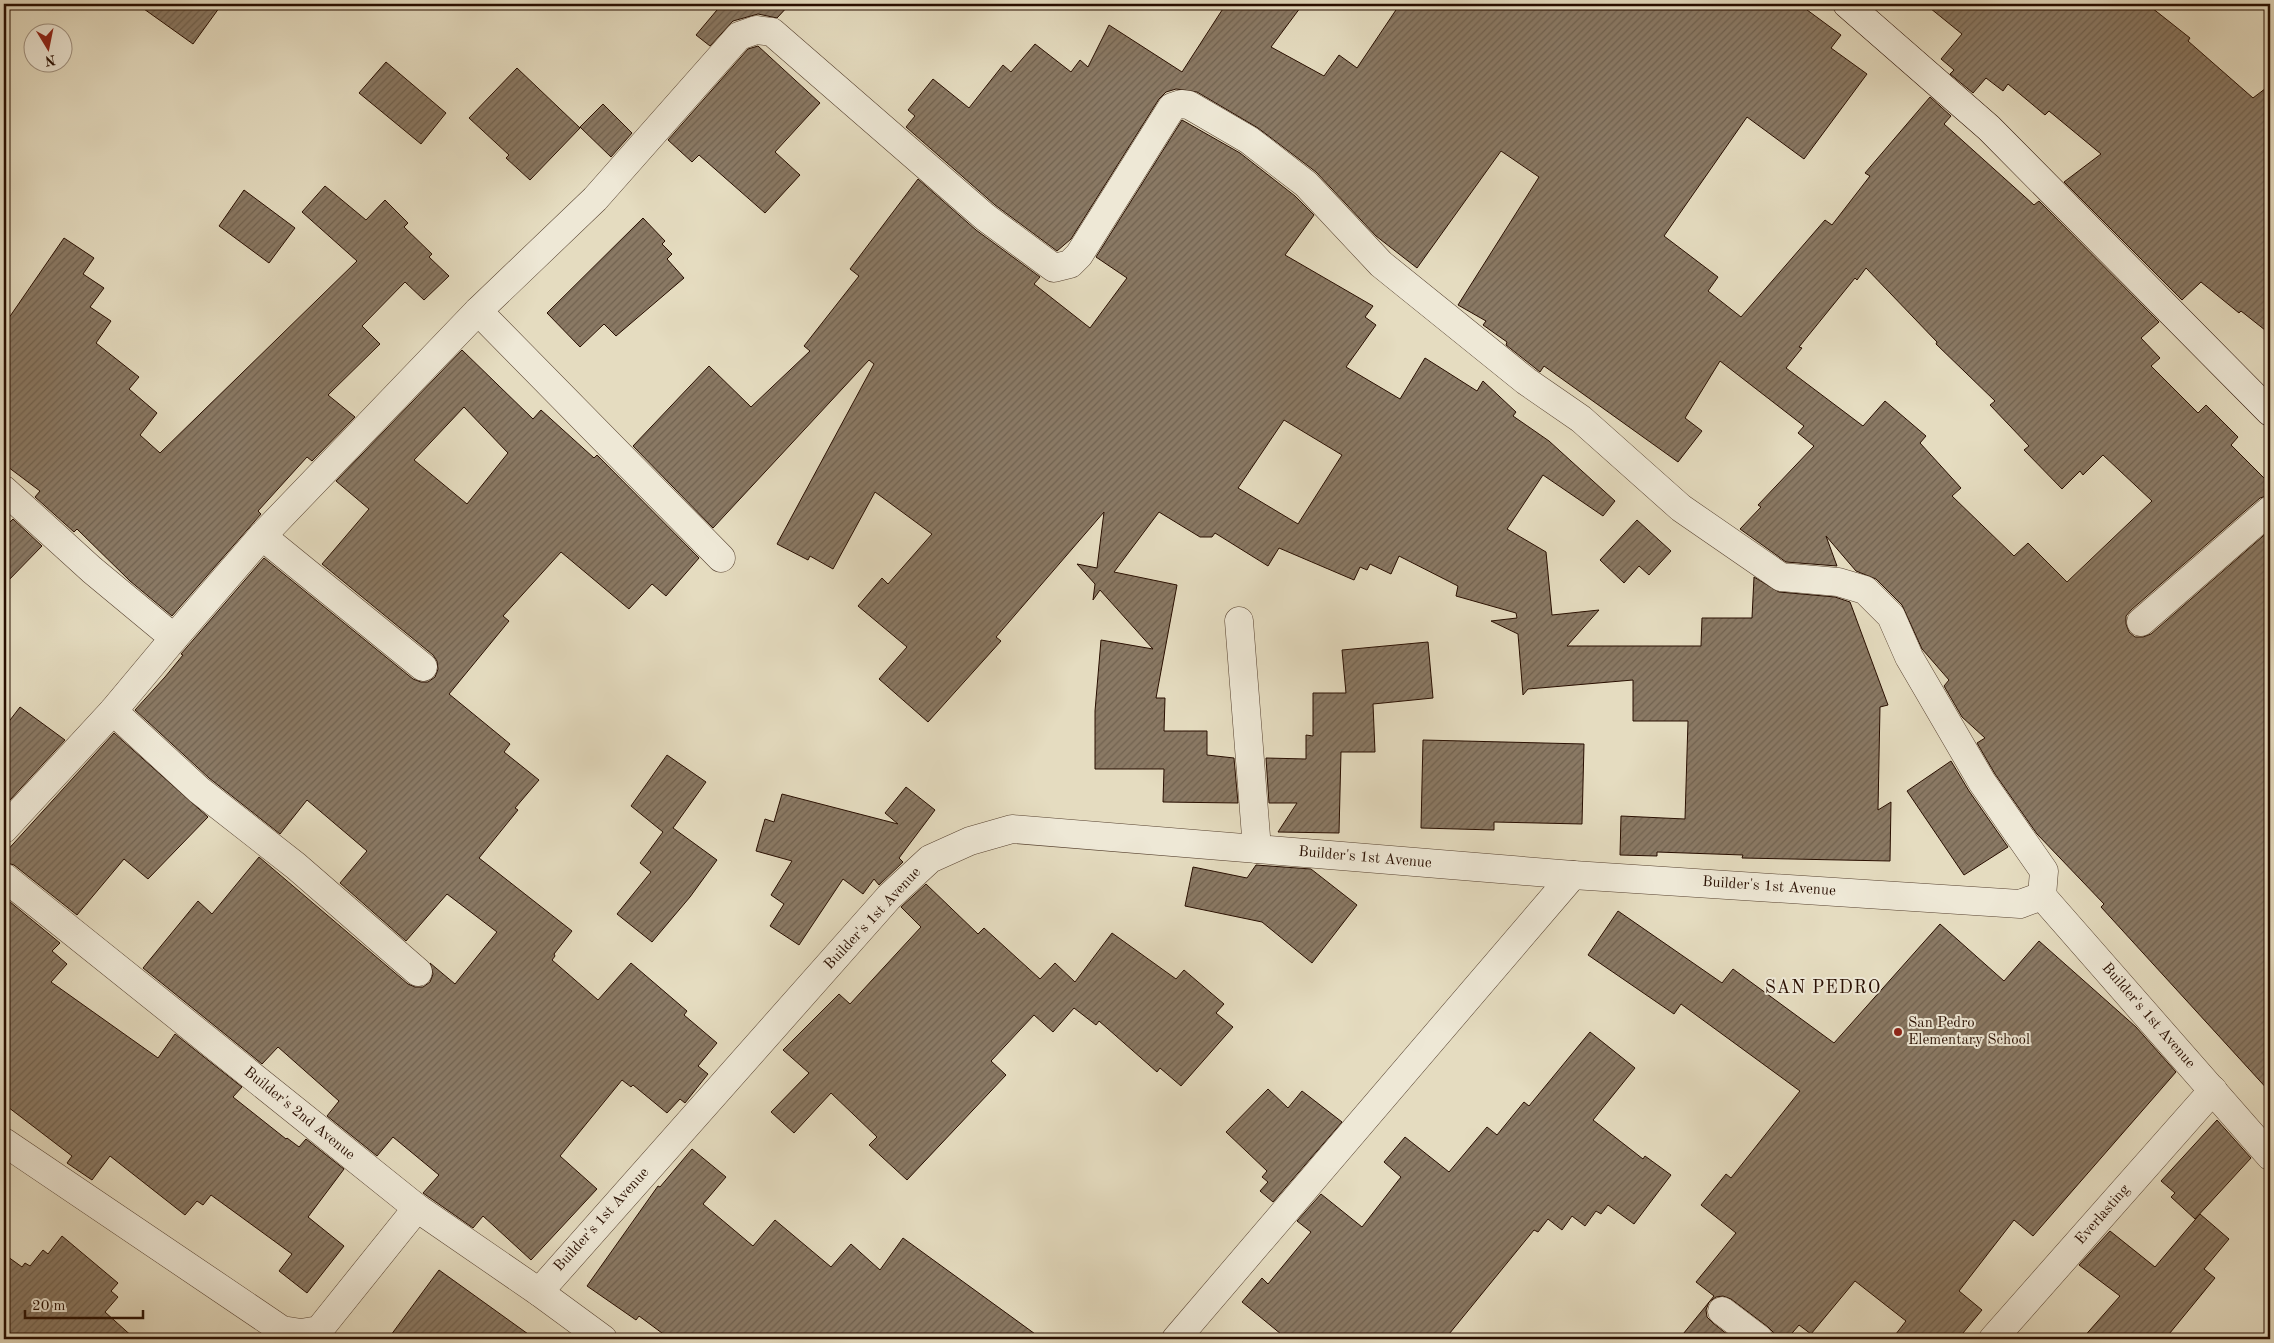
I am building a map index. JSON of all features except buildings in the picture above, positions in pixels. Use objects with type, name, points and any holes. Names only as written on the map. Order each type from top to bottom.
[{"type":"street","points":[[1847,4],[1990,128],[2270,412]]},
{"type":"street","points":[[4,829],[113,711],[262,536],[478,311],[595,199],[739,36],[756,30],[772,32],[984,217],[1054,268],[1070,264],[1079,255],[1172,107],[1181,104],[1189,105],[1249,140],[1306,184],[1381,264],[1526,381],[1581,419],[1681,508],[1781,577],[1838,582],[1866,590],[1891,616],[1909,657],[1982,782],[2044,871],[2042,896]]},
{"type":"street","points":[[478,311],[721,558]]},
{"type":"street","points":[[4,490],[92,570],[174,638]]},
{"type":"street","points":[[2141,622],[2270,510]]},
{"type":"street","points":[[262,536],[423,667]]},
{"type":"street","points":[[1239,621],[1257,849]]},
{"type":"street","points":[[113,711],[199,790],[296,866],[418,972]]},
{"type":"street","name":"Builder's 1st Avenue","points":[[539,1292],[889,897],[930,859],[970,841],[1012,830],[1573,875],[2020,904],[2042,896],[2270,1156]]},
{"type":"street","points":[[1176,1339],[1573,875]]},
{"type":"street","name":"Builder's 2nd Avenue","points":[[4,878],[417,1208],[539,1292],[603,1339]]},
{"type":"street","name":"Everlasting","points":[[1994,1339],[2214,1090]]},
{"type":"street","points":[[4,1142],[282,1330],[301,1333],[319,1330],[417,1208]]},
{"type":"street","points":[[1722,1311],[1759,1339]]},
{"type":"place","name":"San Pedro Elementary School","points":[[1898,1032]]},
{"type":"district","name":"SAN PEDRO","points":[[1823,988]]}]
